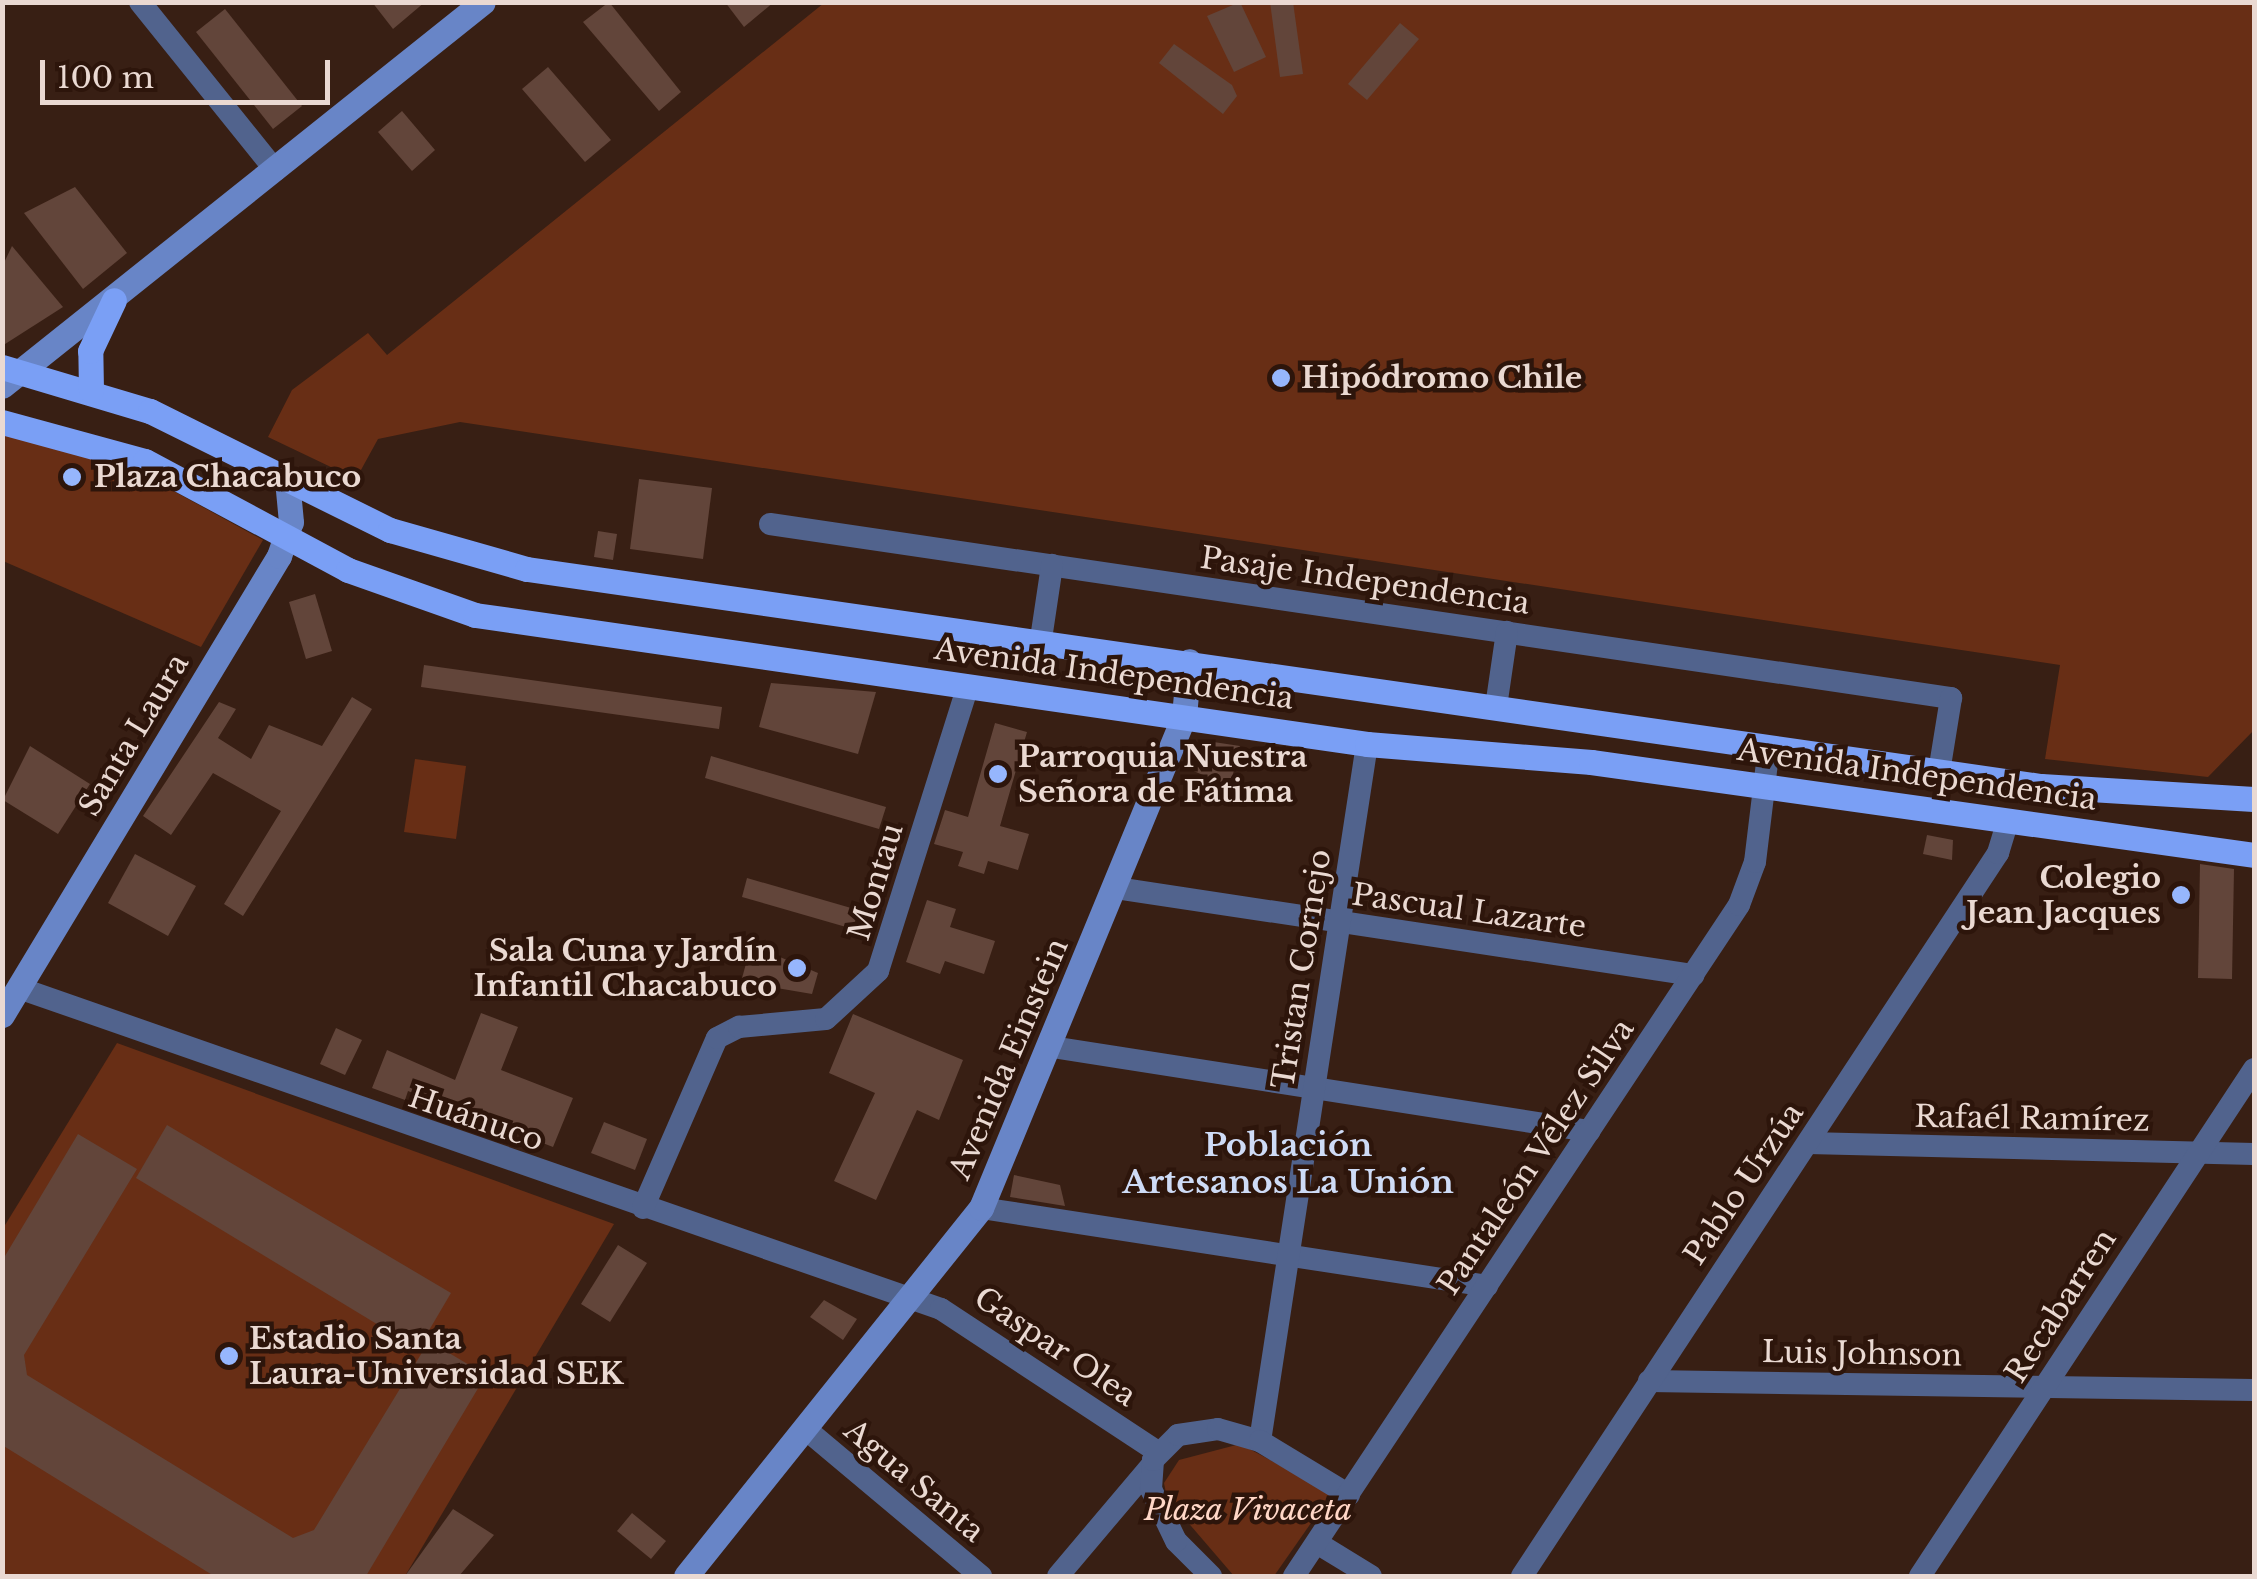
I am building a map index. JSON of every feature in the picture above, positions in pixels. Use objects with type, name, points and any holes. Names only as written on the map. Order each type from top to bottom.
[{"type":"main road","points":[[91,390],[90,351],[114,300]]},
{"type":"main road","name":"Avenida Independencia","points":[[8,375],[91,390],[390,530],[514,566],[1041,639],[1939,772],[2254,799]]},
{"type":"main road","name":"Avenida Independencia","points":[[2,422],[145,461],[378,583],[475,615],[1368,744],[1766,787],[2254,854]]},
{"type":"street","points":[[140,2],[275,170]]},
{"type":"street","points":[[8,375],[114,300],[483,2]]},
{"type":"street","points":[[287,480],[288,539]]},
{"type":"street","name":"Pasaje Independencia","points":[[770,524],[1950,698],[1939,772]]},
{"type":"street","name":"Santa Laura","points":[[2,1015],[288,539]]},
{"type":"street","points":[[1041,639],[1052,565]]},
{"type":"street","points":[[1496,706],[1508,632]]},
{"type":"street","name":"Avenida Einstein","points":[[696,1573],[914,1302],[981,1208],[1052,1047],[1184,716],[1189,661]]},
{"type":"street","name":"Montau","points":[[643,1208],[717,1038],[739,1027],[826,1019],[878,971],[968,686]]},
{"type":"street","name":"Tristan Cornejo","points":[[1260,1441],[1368,744]]},
{"type":"street","name":"Pantaleón Vélez Silva","points":[[1294,1576],[1745,894],[1766,787],[1769,747]]},
{"type":"street","name":"Pablo Urzúa","points":[[1522,1576],[1998,853],[2008,820]]},
{"type":"street","name":"Pascual Lazarte","points":[[1116,888],[1694,975]]},
{"type":"street","name":"Huánuco","points":[[20,988],[914,1302]]},
{"type":"street","points":[[1052,1047],[1590,1130]]},
{"type":"street","name":"Recabarren","points":[[1920,1576],[2254,1069]]},
{"type":"street","name":"Rafaél Ramírez","points":[[1808,1144],[2254,1154]]},
{"type":"street","points":[[981,1208],[1487,1286]]},
{"type":"street","name":"Gaspar Olea","points":[[914,1302],[948,1312],[1154,1459]]},
{"type":"street","name":"Luis Johnson","points":[[1649,1381],[2254,1390]]},
{"type":"street","points":[[1058,1576],[1154,1459],[1206,1428],[1260,1441],[1349,1495]]},
{"type":"street","name":"Agua Santa","points":[[808,1430],[981,1576]]},
{"type":"street","points":[[1154,1459],[1165,1524],[1212,1576]]},
{"type":"street","points":[[1317,1543],[1372,1576]]},
{"type":"green space","name":"Hipódromo Chile","points":[[824,3],[2254,3],[2254,730],[2208,777],[2045,759],[2060,665],[460,422],[378,439],[356,479],[268,437],[292,390],[368,333],[387,355]]},
{"type":"green space","name":"Plaza Chacabuco","points":[[3,435],[126,465],[263,540],[201,647],[3,561]]},
{"type":"green space","points":[[415,759],[466,766],[456,839],[404,832]]},
{"type":"green space","name":"Estadio Santa Laura-Universidad SEK","points":[[117,1043],[614,1224],[405,1576],[3,1576],[2,1230]]},
{"type":"green space","name":"Plaza Vivaceta","points":[[1240,1444],[1332,1493],[1274,1576],[1234,1576],[1167,1498],[1164,1483],[1179,1460]]},
{"type":"building","points":[[372,2],[425,2],[393,29]]},
{"type":"building","points":[[609,2],[681,92],[659,111],[583,22]]},
{"type":"building","points":[[725,2],[774,2],[744,27]]},
{"type":"building","points":[[1240,2],[1266,57],[1234,72],[1207,16]]},
{"type":"building","points":[[1270,2],[1293,2],[1303,74],[1280,77]]},
{"type":"building","points":[[225,9],[302,106],[273,129],[196,32]]},
{"type":"building","points":[[1400,23],[1419,39],[1367,100],[1348,84]]},
{"type":"building","points":[[1174,44],[1232,85],[1237,96],[1223,114],[1159,63]]},
{"type":"building","points":[[548,67],[611,140],[585,162],[522,89]]},
{"type":"building","points":[[402,111],[435,150],[412,171],[378,132]]},
{"type":"building","points":[[75,187],[127,253],[83,289],[24,213]]},
{"type":"building","points":[[12,246],[63,307],[2,346],[2,267]]},
{"type":"building","points":[[639,479],[712,488],[703,559],[630,549]]},
{"type":"building","points":[[598,531],[617,534],[613,560],[594,557]]},
{"type":"building","points":[[315,594],[332,651],[306,659],[289,602]]},
{"type":"building","points":[[424,665],[722,707],[719,729],[421,687]]},
{"type":"building","points":[[771,683],[876,692],[858,754],[759,727]]},
{"type":"building","points":[[352,697],[372,709],[243,916],[224,904],[281,811],[213,773],[171,835],[143,816],[219,702],[236,709],[218,738],[251,759],[269,725],[322,746]]},
{"type":"building","points":[[995,723],[1027,732],[1000,826],[1029,834],[1018,870],[988,861],[984,874],[958,866],[963,852],[934,844],[945,810],[968,817]]},
{"type":"building","points":[[1207,741],[1240,746],[1230,786],[1191,770]]},
{"type":"building","points":[[30,746],[90,784],[58,834],[3,800]]},
{"type":"building","points":[[711,756],[886,807],[879,829],[705,778]]},
{"type":"building","points":[[1927,835],[1953,840],[1952,860],[1923,854]]},
{"type":"building","points":[[135,854],[196,886],[168,936],[108,903]]},
{"type":"building","points":[[2200,864],[2234,869],[2232,979],[2198,978]]},
{"type":"building","points":[[747,878],[858,910],[853,929],[742,897]]},
{"type":"building","points":[[927,900],[956,909],[950,927],[995,941],[984,974],[945,961],[940,974],[906,962]]},
{"type":"building","points":[[751,945],[818,973],[812,994],[741,982]]},
{"type":"building","points":[[481,1013],[518,1027],[501,1070],[573,1098],[553,1147],[408,1091],[405,1100],[372,1088],[387,1050],[455,1080]]},
{"type":"building","points":[[853,1014],[963,1060],[939,1120],[917,1110],[876,1200],[834,1181],[875,1093],[829,1073]]},
{"type":"building","points":[[336,1028],[362,1040],[345,1075],[320,1064]]},
{"type":"building","points":[[604,1122],[647,1139],[635,1170],[591,1153]]},
{"type":"building","points":[[167,1125],[451,1293],[418,1349],[136,1178]]},
{"type":"building","points":[[78,1134],[137,1169],[24,1355],[27,1375],[293,1538],[314,1530],[429,1341],[486,1375],[366,1576],[214,1576],[2,1445],[2,1261]]},
{"type":"building","points":[[1014,1175],[1060,1185],[1065,1206],[1010,1197]]},
{"type":"building","points":[[618,1245],[647,1263],[610,1322],[581,1304]]},
{"type":"building","points":[[824,1300],[857,1319],[843,1340],[810,1317]]},
{"type":"building","points":[[453,1509],[494,1535],[459,1576],[405,1576]]},
{"type":"building","points":[[632,1513],[666,1541],[651,1559],[617,1531]]},
{"type":"place","name":"Hipódromo Chile","points":[[1281,378]]},
{"type":"place","name":"Plaza Chacabuco","points":[[72,477]]},
{"type":"place","name":"Parroquia Nuestra Señora de Fátima","points":[[998,774]]},
{"type":"place","name":"Colegio Jean Jacques","points":[[2181,895]]},
{"type":"place","name":"Sala Cuna y Jardín Infantil Chacabuco","points":[[797,968]]},
{"type":"place","name":"Estadio Santa Laura-Universidad SEK","points":[[229,1356]]},
{"type":"district","name":"Población Artesanos La Unión","points":[[1288,1164]]}]
